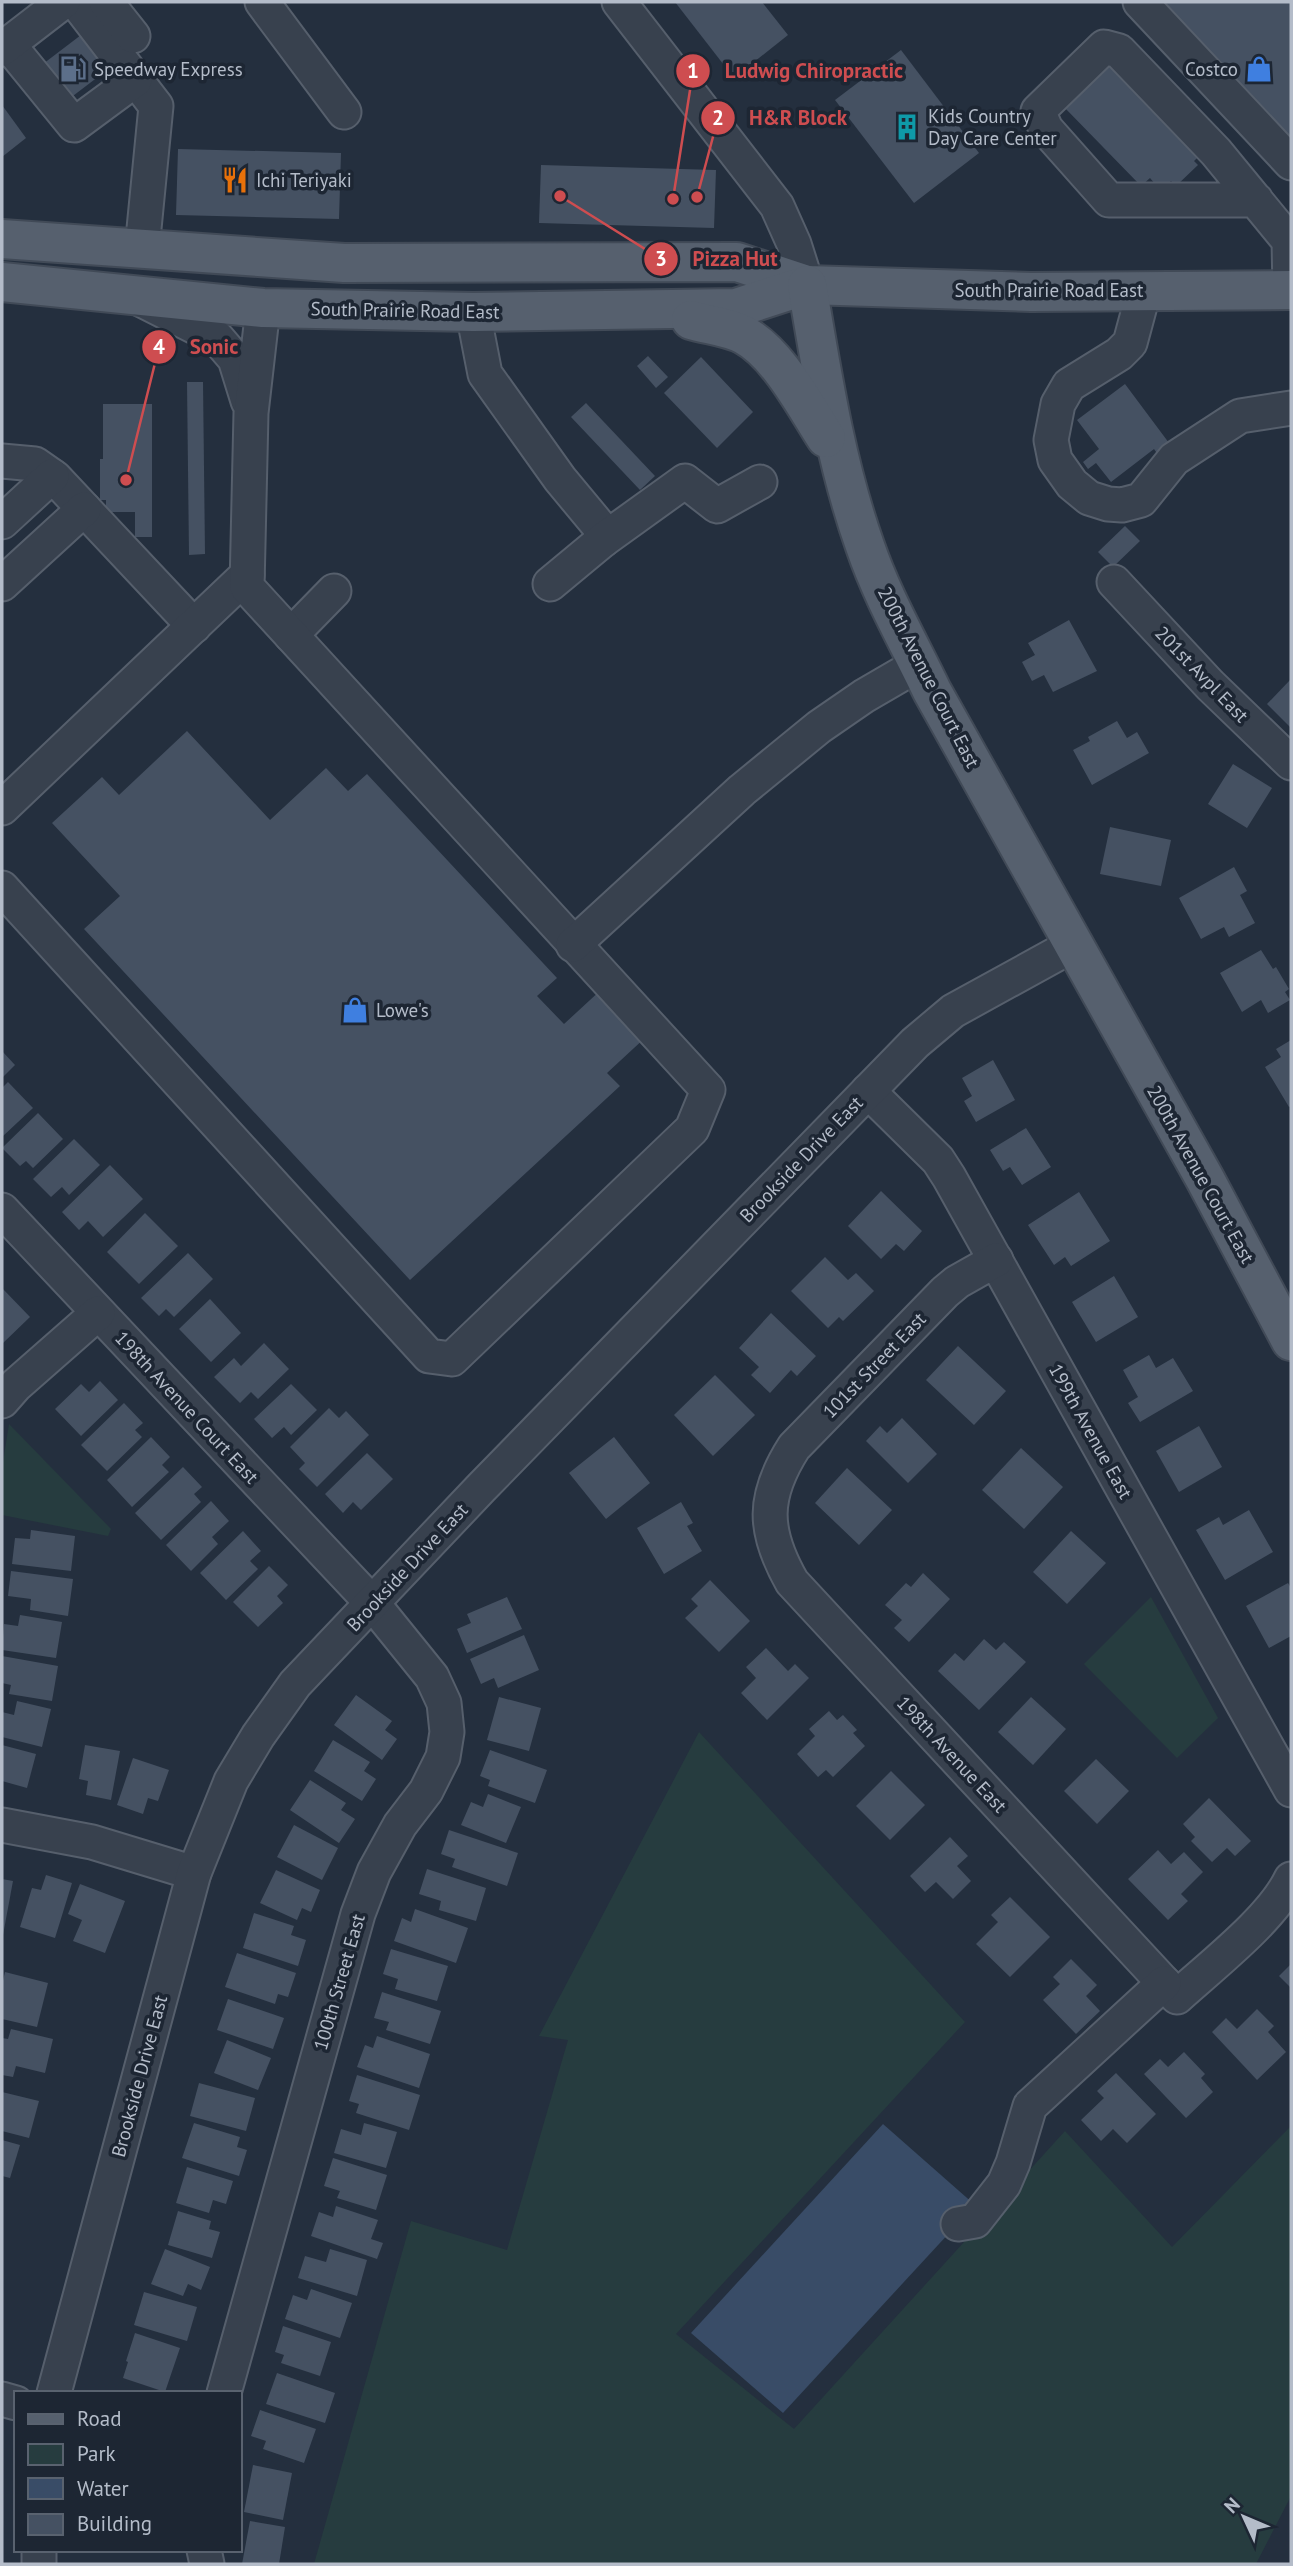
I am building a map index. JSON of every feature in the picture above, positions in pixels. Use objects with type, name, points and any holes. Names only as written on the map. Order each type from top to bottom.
[{"type":"main road","name":"South Prairie Road East","points":[[2,239],[344,263],[737,262],[807,285],[1031,292],[1291,290]]},
{"type":"main road","name":"South Prairie Road East","points":[[2,282],[263,308],[472,312],[736,308],[807,285]]},
{"type":"main road","name":"200th Avenue Court East","points":[[807,285],[830,421],[865,548],[919,664],[1205,1180],[1291,1341]]},
{"type":"main road","points":[[659,309],[743,334],[760,346],[783,373],[841,460]]},
{"type":"street","points":[[63,2],[5,47],[74,125],[135,80]]},
{"type":"street","points":[[76,2],[156,106],[142,249]]},
{"type":"street","points":[[106,2],[133,36]]},
{"type":"street","points":[[262,2],[344,112]]},
{"type":"street","name":"200th Avenue Court East","points":[[619,2],[777,206],[794,244],[807,285]]},
{"type":"street","points":[[1140,2],[1291,163]]},
{"type":"street","points":[[1256,200],[1109,200],[1046,129],[1038,111],[1104,47],[1119,51],[1216,152],[1256,200],[1289,241],[1291,290]]},
{"type":"street","points":[[1144,291],[1130,343],[1119,354],[1069,384],[1058,404],[1051,440],[1055,460],[1072,484],[1089,498],[1122,505],[1141,500],[1174,459],[1240,416],[1291,408]]},
{"type":"street","points":[[133,295],[217,338],[235,359],[251,413]]},
{"type":"street","points":[[2,888],[429,1356],[452,1359],[692,1129],[708,1090],[247,587],[251,413],[263,308]]},
{"type":"street","points":[[472,312],[485,374],[573,496],[598,526],[603,540]]},
{"type":"street","points":[[2,461],[35,464],[52,476],[194,626]]},
{"type":"street","points":[[2,522],[52,476]]},
{"type":"street","points":[[550,584],[603,540],[685,481],[717,506],[760,482]]},
{"type":"street","points":[[2,584],[84,509]]},
{"type":"street","points":[[2,808],[247,575]]},
{"type":"street","name":"201st Avpl East","points":[[1114,582],[1210,685],[1291,763]]},
{"type":"street","points":[[291,635],[334,591]]},
{"type":"street","points":[[573,945],[742,790],[819,727],[864,695],[919,664]]},
{"type":"street","name":"Brookside Drive East","points":[[55,2391],[194,1873],[231,1781],[258,1736],[295,1684],[500,1468],[915,1043],[953,1011],[1073,944]]},
{"type":"street","name":"199th Avenue East","points":[[868,1091],[938,1160],[1291,1790]]},
{"type":"street","name":"198th Avenue Court East","points":[[2,1210],[373,1604]]},
{"type":"street","name":"101st Street East","points":[[773,1489],[781,1468],[794,1447],[945,1292],[996,1260]]},
{"type":"street","points":[[2,1401],[16,1385],[98,1313]]},
{"type":"street","name":"198th Avenue East","points":[[773,1489],[771,1529],[778,1557],[792,1581],[1171,1990]]},
{"type":"street","name":"100th Street East","points":[[224,2391],[358,1914],[374,1872],[400,1825],[426,1791],[443,1757],[447,1732],[444,1703],[432,1677],[373,1604]]},
{"type":"street","points":[[2,1825],[92,1842],[194,1873]]},
{"type":"street","points":[[958,2224],[975,2221],[1004,2184],[1030,2106],[1271,1910],[1291,1879]]},
{"type":"green space","points":[[9,1424],[111,1529],[108,1536],[2,1515],[2,1468]]},
{"type":"green space","points":[[1151,1597],[1218,1718],[1177,1758],[1084,1664]]},
{"type":"green space","points":[[699,1732],[965,2022],[676,2334],[794,2429],[1065,2131],[1172,2247],[1291,2126],[1291,2496],[1256,2564],[314,2564],[411,2221],[507,2250],[568,2040],[539,2036]]},
{"type":"water","points":[[883,2124],[975,2205],[783,2413],[691,2333]]},
{"type":"building","points":[[675,2],[762,2],[788,35],[734,78]]},
{"type":"building","name":"Costco","points":[[1164,2],[1291,2],[1291,137]]},
{"type":"building","name":"Speedway Express","points":[[81,35],[107,70],[65,102],[39,67]]},
{"type":"building","name":"Kids Country Day Care Center","points":[[901,50],[979,153],[914,203],[835,100]]},
{"type":"building","points":[[1114,58],[1204,151],[1194,161],[1198,165],[1176,186],[1171,181],[1167,185],[1156,185],[1150,178],[1141,186],[1064,107]]},
{"type":"building","points":[[2,105],[26,138],[2,157]]},
{"type":"building","points":[[178,149],[341,153],[339,219],[176,215]]},
{"type":"building","points":[[541,165],[716,170],[714,228],[539,223]]},
{"type":"building","points":[[648,356],[668,377],[656,388],[637,366]]},
{"type":"building","points":[[701,357],[753,412],[717,448],[664,393]]},
{"type":"building","points":[[187,382],[203,382],[205,554],[189,555]]},
{"type":"building","points":[[1125,384],[1172,447],[1159,456],[1154,449],[1111,482],[1096,463],[1088,469],[1083,462],[1099,449],[1077,420]]},
{"type":"building","points":[[586,403],[655,476],[640,490],[571,417]]},
{"type":"building","points":[[103,404],[152,404],[152,537],[135,537],[135,512],[106,512],[106,500],[100,500]]},
{"type":"building","points":[[1125,526],[1140,541],[1113,567],[1098,552]]},
{"type":"building","points":[[1069,620],[1097,671],[1053,692],[1044,675],[1032,681],[1022,662],[1035,655],[1028,643]]},
{"type":"building","points":[[1291,679],[1291,728],[1267,704]]},
{"type":"building","points":[[1117,721],[1127,738],[1137,732],[1149,753],[1092,785],[1073,750],[1090,741],[1088,737]]},
{"type":"building","name":"Lowe's","points":[[187,731],[270,820],[326,768],[348,791],[367,774],[557,978],[537,996],[564,1024],[603,988],[647,1036],[607,1073],[620,1086],[410,1280],[84,929],[120,896],[52,823],[102,777],[119,795]]},
{"type":"building","points":[[1233,764],[1272,788],[1247,828],[1208,804]]},
{"type":"building","points":[[1110,827],[1171,840],[1161,886],[1100,874]]},
{"type":"building","points":[[1234,867],[1247,891],[1240,895],[1255,923],[1229,937],[1224,927],[1201,939],[1179,898]]},
{"type":"building","points":[[1261,950],[1273,969],[1276,967],[1289,989],[1285,992],[1290,1000],[1268,1013],[1261,1000],[1242,1012],[1220,973]]},
{"type":"building","points":[[1291,1040],[1289,1107],[1265,1067],[1281,1057],[1276,1049]]},
{"type":"building","points":[[2,1051],[15,1065],[2,1078]]},
{"type":"building","points":[[993,1060],[1015,1100],[976,1122],[964,1101],[972,1096],[962,1078]]},
{"type":"building","points":[[8,1082],[33,1108],[2,1137],[2,1088]]},
{"type":"building","points":[[38,1113],[63,1139],[33,1168],[26,1161],[20,1166],[2,1148]]},
{"type":"building","points":[[1026,1128],[1051,1167],[1022,1185],[1010,1167],[1003,1171],[990,1150]]},
{"type":"building","points":[[74,1139],[100,1165],[69,1195],[62,1187],[51,1197],[33,1179]]},
{"type":"building","points":[[110,1165],[143,1199],[103,1237],[88,1221],[79,1230],[62,1212]]},
{"type":"building","points":[[881,1191],[922,1231],[904,1251],[896,1244],[881,1259],[848,1226]]},
{"type":"building","points":[[1079,1192],[1110,1241],[1071,1266],[1065,1257],[1054,1265],[1028,1225]]},
{"type":"building","points":[[145,1213],[178,1246],[139,1284],[107,1252]]},
{"type":"building","points":[[188,1253],[213,1279],[174,1317],[166,1309],[159,1316],[141,1298]]},
{"type":"building","points":[[825,1257],[848,1280],[856,1273],[874,1291],[843,1321],[839,1317],[828,1328],[791,1291]]},
{"type":"building","points":[[1114,1276],[1138,1317],[1096,1342],[1072,1302]]},
{"type":"building","points":[[2,1288],[30,1317],[2,1344]]},
{"type":"building","points":[[210,1299],[241,1333],[211,1362],[179,1329]]},
{"type":"building","points":[[771,1313],[816,1356],[797,1376],[791,1370],[770,1393],[751,1375],[759,1367],[739,1348]]},
{"type":"building","points":[[264,1343],[289,1369],[258,1399],[251,1392],[240,1403],[214,1377],[234,1358],[241,1366]]},
{"type":"building","points":[[958,1346],[1006,1391],[974,1425],[926,1380]]},
{"type":"building","points":[[1149,1355],[1156,1368],[1173,1358],[1193,1391],[1140,1422],[1128,1403],[1138,1397],[1123,1370]]},
{"type":"building","points":[[715,1375],[755,1415],[713,1456],[674,1415]]},
{"type":"building","points":[[100,1381],[118,1400],[81,1436],[55,1409],[81,1384],[89,1392]]},
{"type":"building","points":[[291,1384],[317,1410],[291,1435],[284,1427],[272,1438],[254,1419]]},
{"type":"building","points":[[124,1403],[143,1423],[135,1430],[142,1437],[107,1471],[81,1445]]},
{"type":"building","points":[[329,1408],[339,1418],[346,1411],[369,1435],[317,1487],[299,1469],[305,1463],[290,1447]]},
{"type":"building","points":[[902,1418],[937,1454],[908,1483],[866,1441],[880,1426],[887,1433]]},
{"type":"building","points":[[1199,1426],[1222,1467],[1179,1492],[1156,1451]]},
{"type":"building","points":[[151,1437],[170,1457],[162,1465],[169,1472],[132,1507],[107,1480]]},
{"type":"building","points":[[614,1437],[650,1483],[606,1519],[569,1473]]},
{"type":"building","points":[[1021,1448],[1063,1487],[1024,1529],[982,1490]]},
{"type":"building","points":[[367,1453],[393,1479],[361,1510],[353,1502],[343,1513],[325,1494]]},
{"type":"building","points":[[183,1467],[202,1487],[194,1494],[201,1502],[161,1540],[135,1513]]},
{"type":"building","points":[[847,1468],[892,1510],[859,1545],[815,1503]]},
{"type":"building","points":[[211,1501],[229,1521],[212,1537],[218,1544],[191,1571],[166,1545]]},
{"type":"building","points":[[681,1502],[693,1523],[687,1526],[702,1551],[664,1574],[637,1528]]},
{"type":"building","points":[[1249,1510],[1273,1552],[1225,1580],[1196,1530],[1219,1517],[1223,1525]]},
{"type":"building","points":[[31,1530],[75,1536],[71,1571],[12,1564],[15,1538],[30,1539]]},
{"type":"building","points":[[243,1531],[261,1551],[250,1561],[258,1569],[226,1600],[200,1573]]},
{"type":"building","points":[[1071,1531],[1106,1563],[1067,1604],[1033,1572]]},
{"type":"building","points":[[269,1566],[288,1585],[277,1596],[283,1603],[258,1627],[233,1602]]},
{"type":"building","points":[[11,1571],[73,1579],[68,1616],[30,1610],[31,1599],[8,1596]]},
{"type":"building","points":[[923,1573],[950,1599],[909,1642],[894,1628],[902,1620],[885,1605],[906,1583],[911,1587]]},
{"type":"building","points":[[710,1580],[750,1621],[719,1652],[685,1618],[698,1606],[691,1599]]},
{"type":"building","points":[[1288,1583],[1291,1588],[1291,1636],[1269,1648],[1246,1606]]},
{"type":"building","points":[[507,1597],[522,1629],[467,1653],[457,1629],[471,1623],[467,1614]]},
{"type":"building","points":[[20,1615],[62,1622],[56,1658],[2,1650],[4,1624],[18,1626]]},
{"type":"building","points":[[524,1635],[539,1670],[498,1688],[494,1678],[481,1684],[470,1659]]},
{"type":"building","points":[[984,1639],[996,1650],[1004,1642],[1026,1662],[979,1710],[938,1671],[955,1653],[964,1661]]},
{"type":"building","points":[[766,1648],[788,1671],[795,1664],[809,1678],[767,1720],[741,1693],[756,1678],[746,1667]]},
{"type":"building","points":[[2,1656],[58,1666],[52,1701],[9,1694],[11,1685],[2,1683]]},
{"type":"building","points":[[356,1695],[392,1721],[385,1730],[397,1739],[382,1760],[334,1725]]},
{"type":"building","points":[[499,1697],[541,1708],[529,1751],[487,1740]]},
{"type":"building","points":[[1031,1697],[1066,1729],[1033,1765],[998,1732]]},
{"type":"building","points":[[17,1701],[51,1709],[42,1747],[2,1737],[2,1712],[14,1715]]},
{"type":"building","points":[[829,1711],[837,1720],[843,1715],[857,1730],[853,1733],[865,1746],[833,1777],[826,1770],[818,1777],[797,1754],[815,1736],[809,1729]]},
{"type":"building","points":[[333,1740],[370,1762],[364,1771],[376,1779],[362,1801],[314,1771]]},
{"type":"building","points":[[2,1745],[36,1754],[27,1788],[2,1781]]},
{"type":"building","points":[[85,1745],[120,1751],[111,1800],[86,1795],[88,1781],[79,1779]]},
{"type":"building","points":[[490,1750],[547,1770],[535,1803],[488,1786],[490,1780],[480,1776]]},
{"type":"building","points":[[133,1758],[169,1770],[158,1801],[148,1798],[143,1814],[117,1805]]},
{"type":"building","points":[[1096,1759],[1129,1791],[1097,1824],[1064,1791]]},
{"type":"building","points":[[891,1771],[925,1805],[890,1840],[856,1806]]},
{"type":"building","points":[[310,1780],[346,1803],[341,1810],[355,1819],[339,1843],[290,1810]]},
{"type":"building","points":[[488,1794],[521,1807],[506,1843],[461,1825],[471,1802],[483,1807]]},
{"type":"building","points":[[1209,1798],[1251,1841],[1235,1856],[1227,1848],[1212,1862],[1191,1841],[1195,1837],[1183,1824]]},
{"type":"building","points":[[294,1825],[338,1848],[322,1880],[277,1857]]},
{"type":"building","points":[[449,1830],[518,1853],[507,1886],[452,1867],[455,1859],[441,1854]]},
{"type":"building","points":[[950,1837],[968,1856],[957,1866],[971,1881],[953,1899],[936,1882],[925,1892],[910,1876]]},
{"type":"building","points":[[1158,1850],[1171,1864],[1184,1852],[1203,1872],[1181,1894],[1188,1901],[1168,1920],[1128,1879]]},
{"type":"building","points":[[427,1869],[486,1888],[476,1921],[439,1910],[441,1901],[419,1894]]},
{"type":"building","points":[[276,1870],[320,1890],[311,1912],[302,1908],[297,1920],[260,1903]]},
{"type":"building","points":[[46,1875],[72,1883],[55,1938],[20,1927],[32,1888],[41,1890]]},
{"type":"building","points":[[2,1879],[13,1881],[3,1935],[2,1935]]},
{"type":"building","points":[[80,1884],[125,1901],[105,1953],[73,1941],[82,1920],[68,1914]]},
{"type":"building","points":[[1010,1897],[1050,1937],[1010,1977],[976,1944],[998,1922],[991,1915]]},
{"type":"building","points":[[415,1909],[468,1928],[456,1963],[394,1941],[402,1918],[411,1922]]},
{"type":"building","points":[[254,1913],[294,1926],[291,1935],[306,1940],[298,1966],[243,1948]]},
{"type":"building","points":[[391,1949],[448,1966],[437,2001],[395,1989],[398,1979],[383,1974]]},
{"type":"building","points":[[237,1953],[296,1973],[288,1997],[278,1994],[275,2004],[225,1987]]},
{"type":"building","points":[[1071,1959],[1097,1985],[1086,1996],[1100,2011],[1076,2034],[1043,2000],[1060,1984],[1053,1977]]},
{"type":"building","points":[[1291,1964],[1291,1988],[1279,1976]]},
{"type":"building","points":[[5,1972],[48,1983],[37,2027],[2,2019],[2,1985]]},
{"type":"building","points":[[382,1992],[441,2011],[430,2044],[386,2030],[389,2022],[374,2018]]},
{"type":"building","points":[[228,1999],[284,2018],[273,2049],[217,2030]]},
{"type":"building","points":[[1257,2009],[1274,2026],[1268,2032],[1286,2052],[1257,2080],[1212,2032],[1226,2018],[1237,2029]]},
{"type":"building","points":[[11,2029],[53,2039],[45,2073],[16,2066],[13,2077],[2,2075],[2,2038],[8,2039]]},
{"type":"building","points":[[377,2036],[430,2054],[419,2088],[357,2067],[365,2045],[373,2048]]},
{"type":"building","points":[[227,2040],[271,2058],[258,2090],[214,2073]]},
{"type":"building","points":[[1184,2052],[1205,2074],[1201,2078],[1213,2092],[1186,2118],[1144,2074],[1160,2059],[1168,2067]]},
{"type":"building","points":[[1116,2073],[1156,2114],[1127,2143],[1113,2129],[1101,2141],[1081,2120],[1104,2098],[1097,2091]]},
{"type":"building","points":[[357,2075],[420,2095],[409,2130],[356,2113],[359,2104],[349,2101]]},
{"type":"building","points":[[199,2083],[255,2098],[246,2131],[190,2116]]},
{"type":"building","points":[[2,2092],[39,2101],[29,2138],[2,2131]]},
{"type":"building","points":[[194,2123],[240,2137],[237,2147],[247,2150],[239,2176],[182,2158]]},
{"type":"building","points":[[364,2123],[397,2132],[386,2168],[334,2153],[341,2129],[361,2135]]},
{"type":"building","points":[[2,2140],[20,2145],[10,2178],[2,2176]]},
{"type":"building","points":[[333,2158],[387,2175],[376,2210],[337,2198],[340,2191],[324,2186]]},
{"type":"building","points":[[187,2167],[233,2181],[226,2204],[213,2200],[209,2213],[176,2203]]},
{"type":"building","points":[[336,2206],[378,2220],[371,2239],[383,2243],[377,2259],[311,2236],[319,2212],[333,2217]]},
{"type":"building","points":[[178,2211],[211,2221],[209,2229],[220,2232],[212,2258],[168,2245]]},
{"type":"building","points":[[165,2249],[210,2267],[201,2290],[188,2284],[183,2296],[151,2284]]},
{"type":"building","points":[[330,2249],[367,2260],[357,2296],[298,2278],[305,2256],[326,2262]]},
{"type":"building","points":[[311,2289],[352,2303],[340,2338],[285,2319],[293,2295],[307,2300]]},
{"type":"building","points":[[144,2292],[197,2307],[187,2341],[134,2325]]},
{"type":"building","points":[[283,2326],[331,2342],[320,2376],[281,2363],[284,2355],[275,2352]]},
{"type":"building","points":[[135,2333],[180,2348],[165,2391],[123,2378],[128,2362],[126,2361]]},
{"type":"building","points":[[277,2373],[335,2393],[325,2423],[266,2404]]},
{"type":"building","points":[[260,2410],[316,2429],[304,2463],[263,2449],[266,2441],[251,2436]]},
{"type":"building","points":[[253,2465],[292,2473],[283,2520],[244,2512]]},
{"type":"building","points":[[250,2521],[285,2527],[279,2564],[242,2564]]},
{"type":"place","name":"Speedway Express","points":[[73,69]]},
{"type":"place","name":"Costco","points":[[1259,69]]},
{"type":"place","name":"Kids Country Day Care Center","points":[[907,127]]},
{"type":"place","name":"Ichi Teriyaki","points":[[235,180]]},
{"type":"place","name":"Pizza Hut","points":[[560,196]]},
{"type":"place","name":"H&R Block","points":[[697,197]]},
{"type":"place","name":"Ludwig Chiropractic","points":[[673,199]]},
{"type":"place","name":"Sonic","points":[[126,480]]},
{"type":"place","name":"Lowe's","points":[[355,1010]]}]
